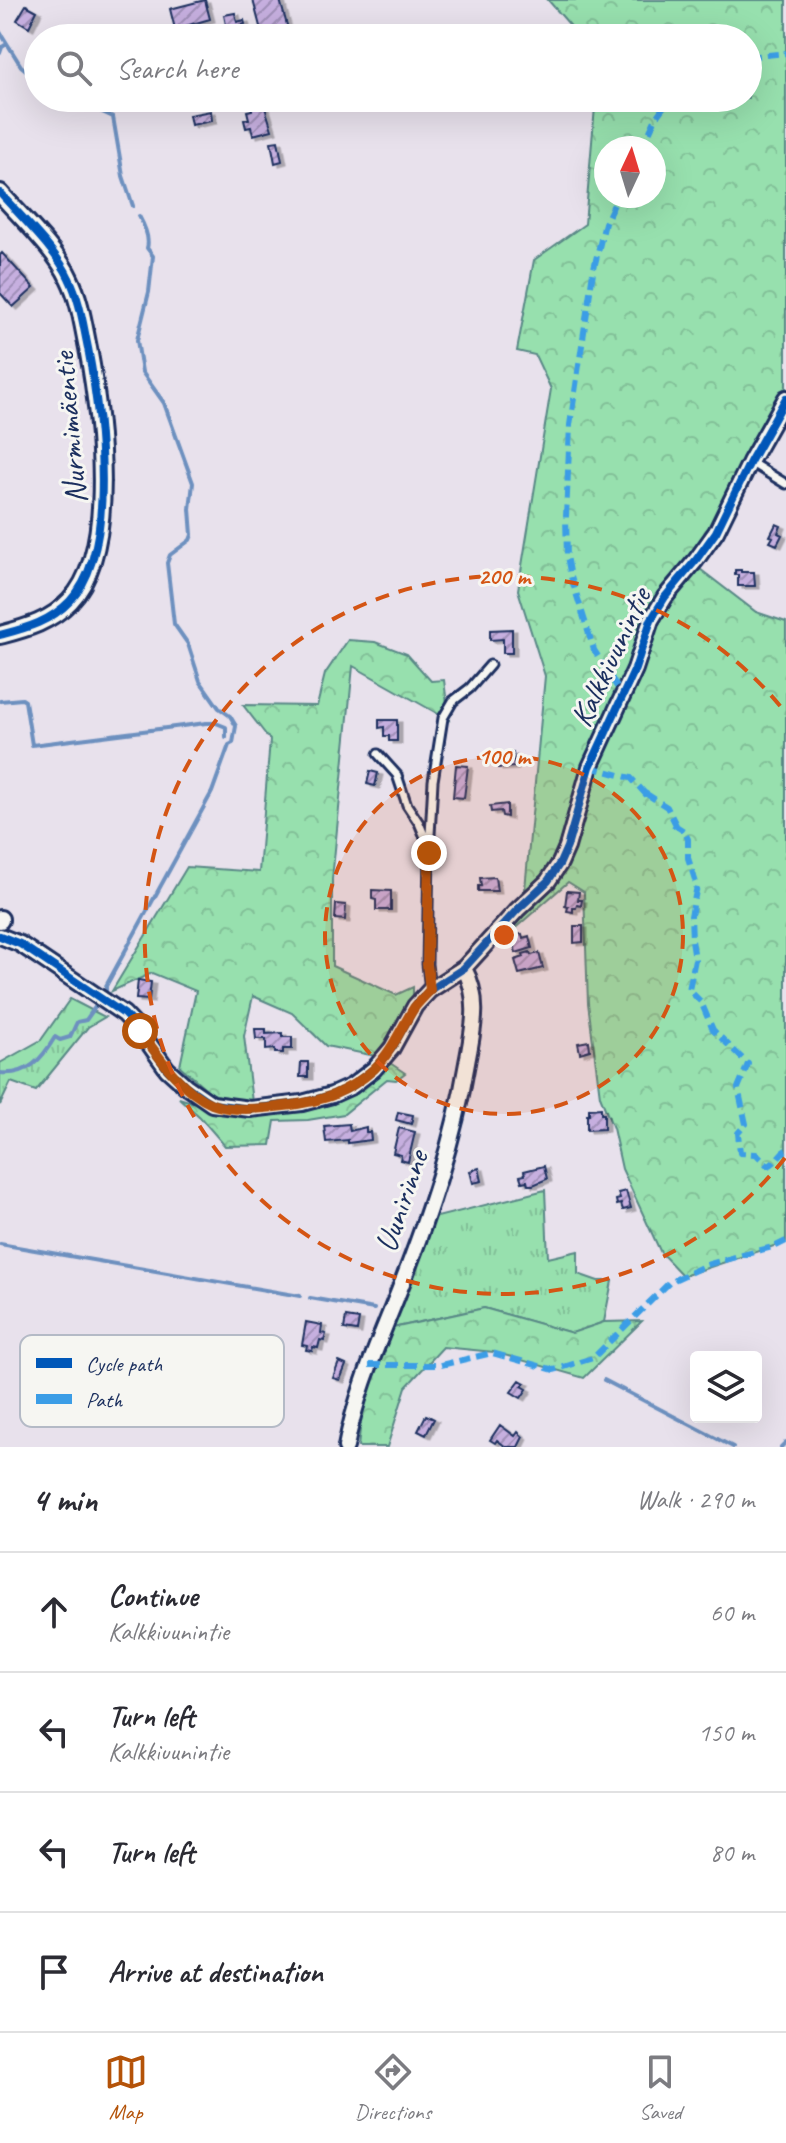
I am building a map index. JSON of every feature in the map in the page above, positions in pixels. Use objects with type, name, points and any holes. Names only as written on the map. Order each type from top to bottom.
[{"type":"street","name":"Nurmimäentie","points":[[0,193],[69,276],[81,309],[97,396],[101,458],[100,520],[93,556],[83,583],[70,601],[52,617],[0,635]]},
{"type":"street","name":"Kalkkiuunintie","points":[[0,936],[20,944],[124,1014],[167,1069],[212,1104],[250,1109],[302,1103],[352,1086],[374,1069],[392,1048],[415,1006],[430,990],[464,968],[548,881],[560,863],[590,767],[626,690],[651,620],[665,597],[716,532],[786,398]]},
{"type":"street","name":"Uunirinne","points":[[346,1447],[371,1359],[418,1241],[455,1127],[476,1007],[464,968]]},
{"type":"lane","points":[[750,462],[786,484]]},
{"type":"lane","points":[[430,990],[427,964],[429,853],[433,781],[443,718],[453,701],[470,688],[490,665]]},
{"type":"lane","points":[[378,754],[397,775],[429,853]]},
{"type":"green space","points":[[548,0],[786,0],[786,402],[696,566],[756,612],[786,622],[786,1242],[683,1276],[661,1253],[622,1169],[613,1128],[600,1096],[588,1003],[584,892],[568,882],[480,959],[472,955],[525,889],[545,676],[518,590],[551,389],[535,355],[517,351],[534,260],[585,224],[595,112],[762,112],[762,24],[569,24]]},
{"type":"green space","points":[[348,640],[375,642],[407,654],[431,681],[444,680],[449,720],[353,666],[332,880],[332,966],[396,995],[413,987],[413,1000],[375,1056],[326,1046],[292,1013],[253,996],[244,1036],[252,1102],[212,1094],[180,1066],[196,991],[152,973],[112,991],[187,867],[259,872],[270,740],[243,705],[317,706],[325,674]]},
{"type":"green space","points":[[70,999],[105,1017],[88,1027],[36,1091],[11,1082],[0,1105],[0,1063],[41,1040]]},
{"type":"green space","points":[[390,1063],[405,1073],[396,1080],[387,1079],[344,1114],[275,1121],[271,1145],[225,1146],[179,1098],[210,1108],[266,1114],[376,1075]]},
{"type":"green space","points":[[545,1190],[548,1258],[578,1251],[578,1274],[598,1281],[612,1281],[604,1322],[572,1333],[484,1308],[393,1328],[433,1218]]},
{"type":"green space","points":[[484,1308],[572,1333],[604,1322],[642,1321],[584,1378],[494,1352],[443,1347],[406,1387],[387,1447],[358,1447],[364,1395],[393,1328]]},
{"type":"building","points":[[205,0],[210,19],[192,24],[174,24],[170,9]]},
{"type":"building","points":[[253,0],[280,0],[287,24],[259,24]]},
{"type":"building","points":[[26,5],[37,11],[30,24],[17,20]]},
{"type":"building","points":[[235,13],[237,22],[244,20],[245,24],[226,24],[224,15]]},
{"type":"building","points":[[211,112],[212,121],[191,125],[189,115]]},
{"type":"building","points":[[247,112],[266,112],[272,130],[253,135],[251,127],[246,128],[244,120],[249,119]]},
{"type":"building","points":[[278,141],[282,161],[275,163],[271,142]]},
{"type":"building","points":[[2,253],[34,288],[13,307],[0,293]]},
{"type":"building","points":[[776,524],[781,526],[778,533],[782,535],[777,545],[770,542]]},
{"type":"building","points":[[735,570],[754,572],[755,586],[738,586]]},
{"type":"building","points":[[512,629],[512,653],[503,653],[503,639],[490,640],[490,630]]},
{"type":"building","points":[[379,720],[397,720],[397,741],[389,741],[389,736],[384,736],[384,727],[379,728]]},
{"type":"building","points":[[513,753],[514,767],[498,768],[498,764],[491,764],[491,755]]},
{"type":"building","points":[[456,765],[468,766],[464,798],[453,797]]},
{"type":"building","points":[[370,771],[378,773],[375,786],[367,784]]},
{"type":"building","points":[[507,804],[507,817],[502,816],[501,811],[491,812],[490,806]]},
{"type":"building","points":[[495,877],[497,891],[478,891],[480,878]]},
{"type":"building","points":[[372,890],[391,891],[391,910],[376,910]]},
{"type":"building","points":[[567,891],[579,892],[578,900],[582,900],[581,906],[573,908],[573,912],[567,911],[568,907],[565,906]]},
{"type":"building","points":[[336,904],[346,905],[345,920],[335,919]]},
{"type":"building","points":[[574,926],[583,926],[583,942],[574,943]]},
{"type":"building","points":[[522,934],[523,938],[529,936],[532,948],[516,953],[513,941],[518,939],[516,935]]},
{"type":"building","points":[[530,952],[531,955],[539,953],[543,968],[519,974],[515,960]]},
{"type":"building","points":[[138,980],[151,982],[149,1000],[136,999]]},
{"type":"building","points":[[255,1029],[266,1029],[266,1034],[282,1033],[282,1037],[292,1037],[292,1049],[283,1049],[283,1053],[275,1053],[275,1049],[266,1050],[266,1039],[256,1039]]},
{"type":"building","points":[[589,1041],[590,1050],[580,1053],[578,1043]]},
{"type":"building","points":[[301,1062],[308,1062],[308,1077],[300,1077]]},
{"type":"building","points":[[601,1108],[604,1129],[587,1130],[589,1109]]},
{"type":"building","points":[[398,1112],[413,1115],[411,1124],[396,1120]]},
{"type":"building","points":[[349,1124],[350,1131],[366,1127],[371,1140],[326,1142],[324,1126]]},
{"type":"building","points":[[399,1128],[415,1132],[408,1162],[400,1160],[401,1155],[393,1153]]},
{"type":"building","points":[[544,1166],[547,1179],[533,1185],[522,1182],[520,1176],[525,1175],[524,1171]]},
{"type":"building","points":[[479,1168],[482,1181],[473,1183],[470,1171]]},
{"type":"building","points":[[626,1191],[631,1208],[623,1210],[616,1200],[620,1199],[618,1193]]},
{"type":"building","points":[[346,1317],[359,1319],[357,1331],[344,1329]]},
{"type":"building","points":[[306,1322],[322,1325],[321,1333],[326,1334],[324,1341],[320,1340],[318,1348],[313,1347],[312,1351],[302,1345]]},
{"type":"building","points":[[339,1362],[346,1365],[340,1380],[333,1378]]},
{"type":"building","points":[[520,1380],[527,1389],[521,1398],[511,1392]]},
{"type":"building","points":[[426,1415],[434,1419],[426,1435],[418,1431]]},
{"type":"building","points":[[500,1425],[515,1436],[518,1432],[523,1437],[518,1447],[506,1447],[497,1440],[495,1443],[490,1440]]},
{"type":"waterway","points":[[0,32],[24,68]]},
{"type":"waterway","points":[[0,53],[7,44]]},
{"type":"waterway","points":[[102,112],[113,117],[123,176],[133,206]]},
{"type":"waterway","points":[[106,994],[106,986],[212,792],[229,745],[233,743],[236,726],[200,681],[188,644],[174,624],[167,563],[170,555],[192,535],[190,509],[193,483],[164,403],[142,372],[137,340],[149,292],[153,256],[147,248],[145,227],[139,216]]},
{"type":"waterway","points":[[0,701],[25,701],[32,745],[206,723],[226,727],[226,737]]},
{"type":"waterway","points":[[0,1073],[26,1069],[45,1052],[55,1037],[60,1040],[70,1037],[77,1022],[86,1020],[98,1003]]},
{"type":"waterway","points":[[0,1244],[300,1296]]},
{"type":"waterway","points":[[310,1298],[374,1309]]},
{"type":"waterway","points":[[604,1380],[733,1447]]},
{"type":"waterway","points":[[781,1447],[786,1442]]},
{"type":"marked path","points":[[762,56],[786,53]]},
{"type":"marked path","points":[[648,136],[660,112]]},
{"type":"marked path","points":[[612,208],[605,223],[593,272],[570,425],[566,517],[571,577],[594,650],[617,687]]},
{"type":"marked path","points":[[590,767],[631,778],[650,799]]},
{"type":"marked path","points":[[645,793],[667,807],[676,825]]},
{"type":"marked path","points":[[673,824],[684,831],[688,839],[688,858],[697,886],[691,916],[695,959],[689,990],[701,1002],[713,1030],[748,1064],[738,1088],[746,1124],[738,1133],[740,1153],[756,1154],[768,1166],[786,1150]]},
{"type":"marked path","points":[[369,1365],[441,1365],[492,1353],[554,1370],[593,1358],[670,1282],[706,1265],[786,1241]]},
{"type":"cycle path","points":[[0,193],[56,257],[76,295],[93,375],[102,480],[95,549],[85,578],[70,601],[46,619],[0,635]]},
{"type":"cycle path","points":[[0,936],[20,944],[124,1014],[167,1069],[212,1104],[250,1109],[302,1103],[352,1086],[374,1069],[392,1048],[415,1006],[430,990],[464,968],[548,881],[560,863],[590,767],[635,669],[651,620],[665,597],[716,532],[786,398]]},
{"type":"route","points":[[140,1031],[167,1069],[212,1104],[250,1109],[302,1103],[352,1086],[374,1069],[392,1048],[415,1006],[430,990],[427,964],[429,853]]}]
